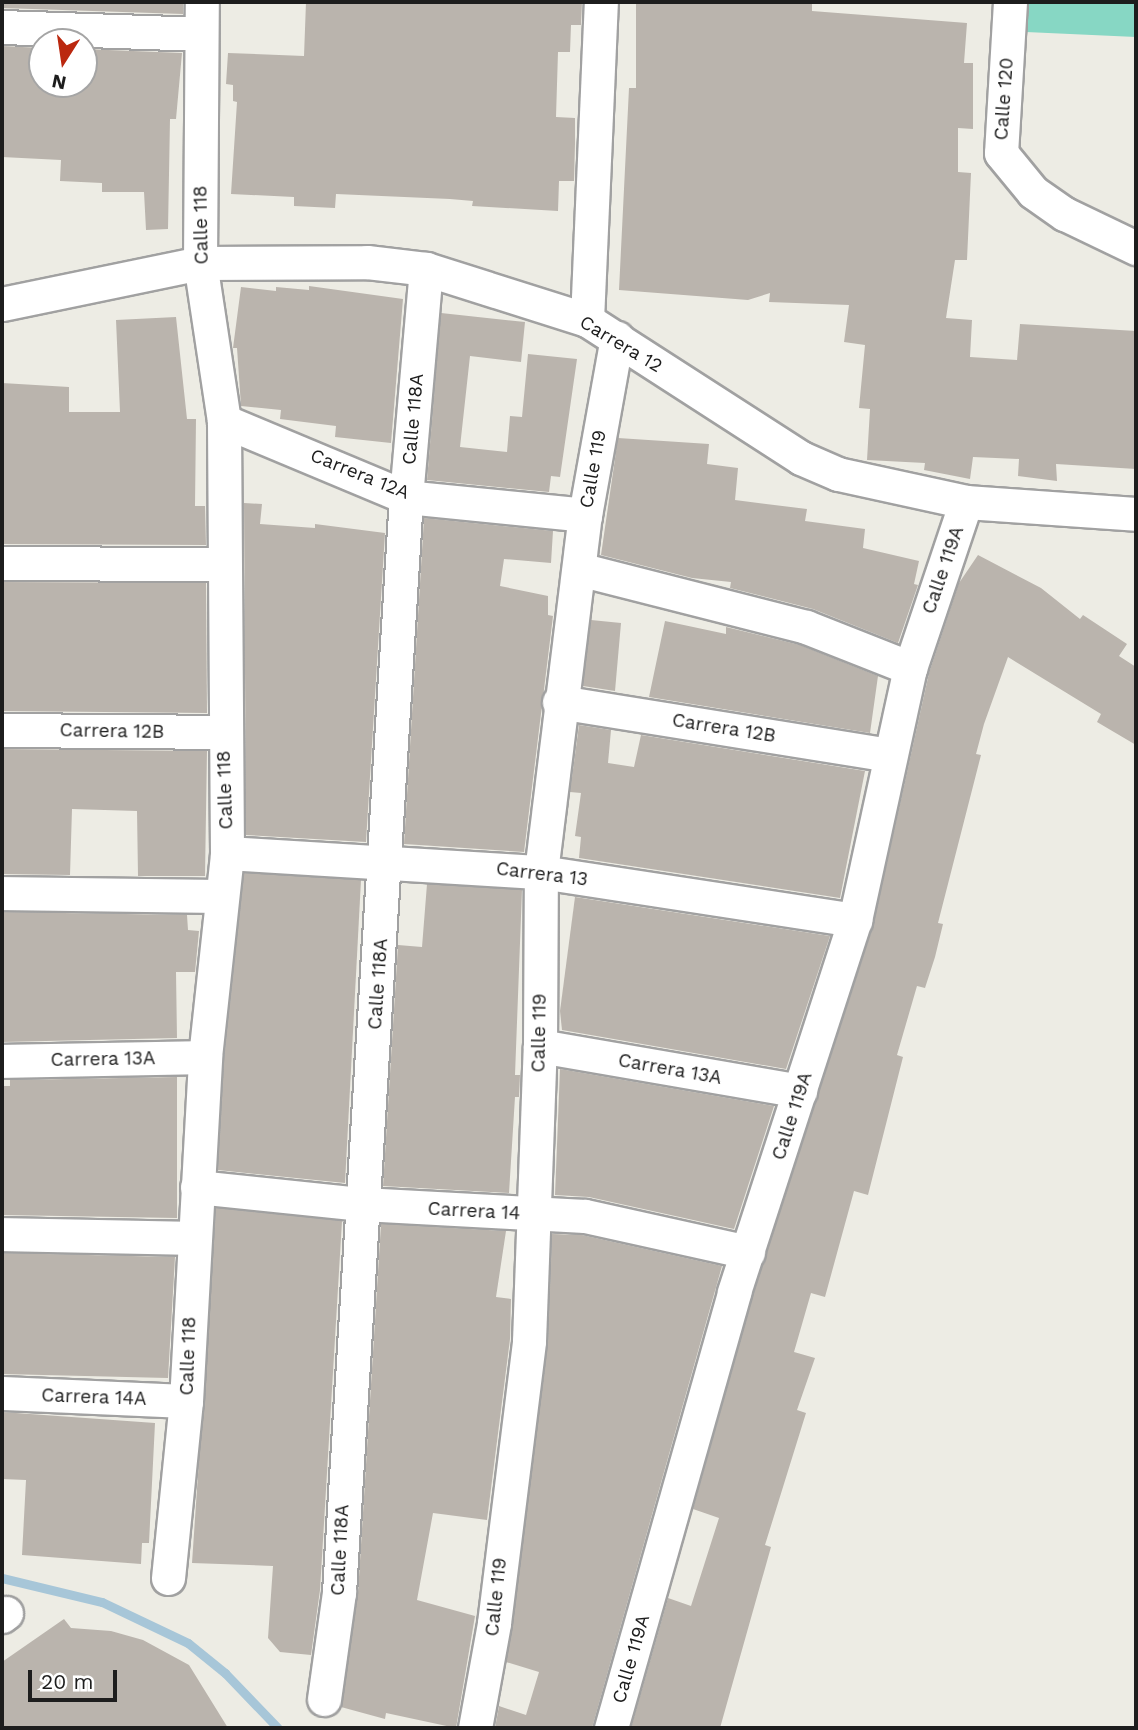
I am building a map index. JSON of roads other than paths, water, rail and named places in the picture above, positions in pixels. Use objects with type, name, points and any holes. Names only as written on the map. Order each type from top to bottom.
[{"type":"street","points":[[587,320],[601,2]]},
{"type":"street","name":"Calle 120","points":[[1010,2],[1001,153],[1033,192],[1066,214],[1136,248]]},
{"type":"street","points":[[2,27],[201,18]]},
{"type":"street","name":"Calle 118","points":[[168,1578],[186,1401],[205,1057],[226,853],[223,732],[224,421],[200,263],[201,18]]},
{"type":"street","name":"Carrera 12","points":[[2,304],[200,263],[366,262],[426,270],[587,320],[801,458],[838,474],[966,502],[1136,514]]},
{"type":"street","name":"Calle 118A","points":[[324,1699],[339,1592],[362,1204],[387,860],[406,496],[426,270]]},
{"type":"street","name":"Calle 119","points":[[475,1728],[494,1623],[529,1341],[540,1046],[541,872],[559,702],[585,515],[617,338]]},
{"type":"street","name":"Carrera 12A","points":[[224,421],[406,496],[585,515]]},
{"type":"street","name":"Calle 119A","points":[[611,1728],[748,1252],[855,920],[910,668],[966,502]]},
{"type":"street","points":[[2,563],[223,564]]},
{"type":"street","points":[[579,569],[806,627],[910,668]]},
{"type":"street","name":"Carrera 12B","points":[[559,702],[889,755]]},
{"type":"street","name":"Carrera 12B","points":[[2,730],[223,732]]},
{"type":"street","name":"Carrera 13","points":[[226,853],[387,860],[541,872],[855,920]]},
{"type":"street","points":[[2,893],[221,896]]},
{"type":"street","name":"Carrera 13A","points":[[540,1046],[800,1091]]},
{"type":"street","name":"Carrera 13A","points":[[2,1060],[205,1057]]},
{"type":"street","name":"Carrera 14","points":[[197,1187],[362,1204],[584,1216],[748,1252]]},
{"type":"street","points":[[2,1234],[193,1238]]},
{"type":"street","name":"Carrera 14A","points":[[2,1393],[186,1401]]},
{"type":"waterway","points":[[2,1578],[102,1602],[188,1643],[225,1673],[278,1728]]}]
